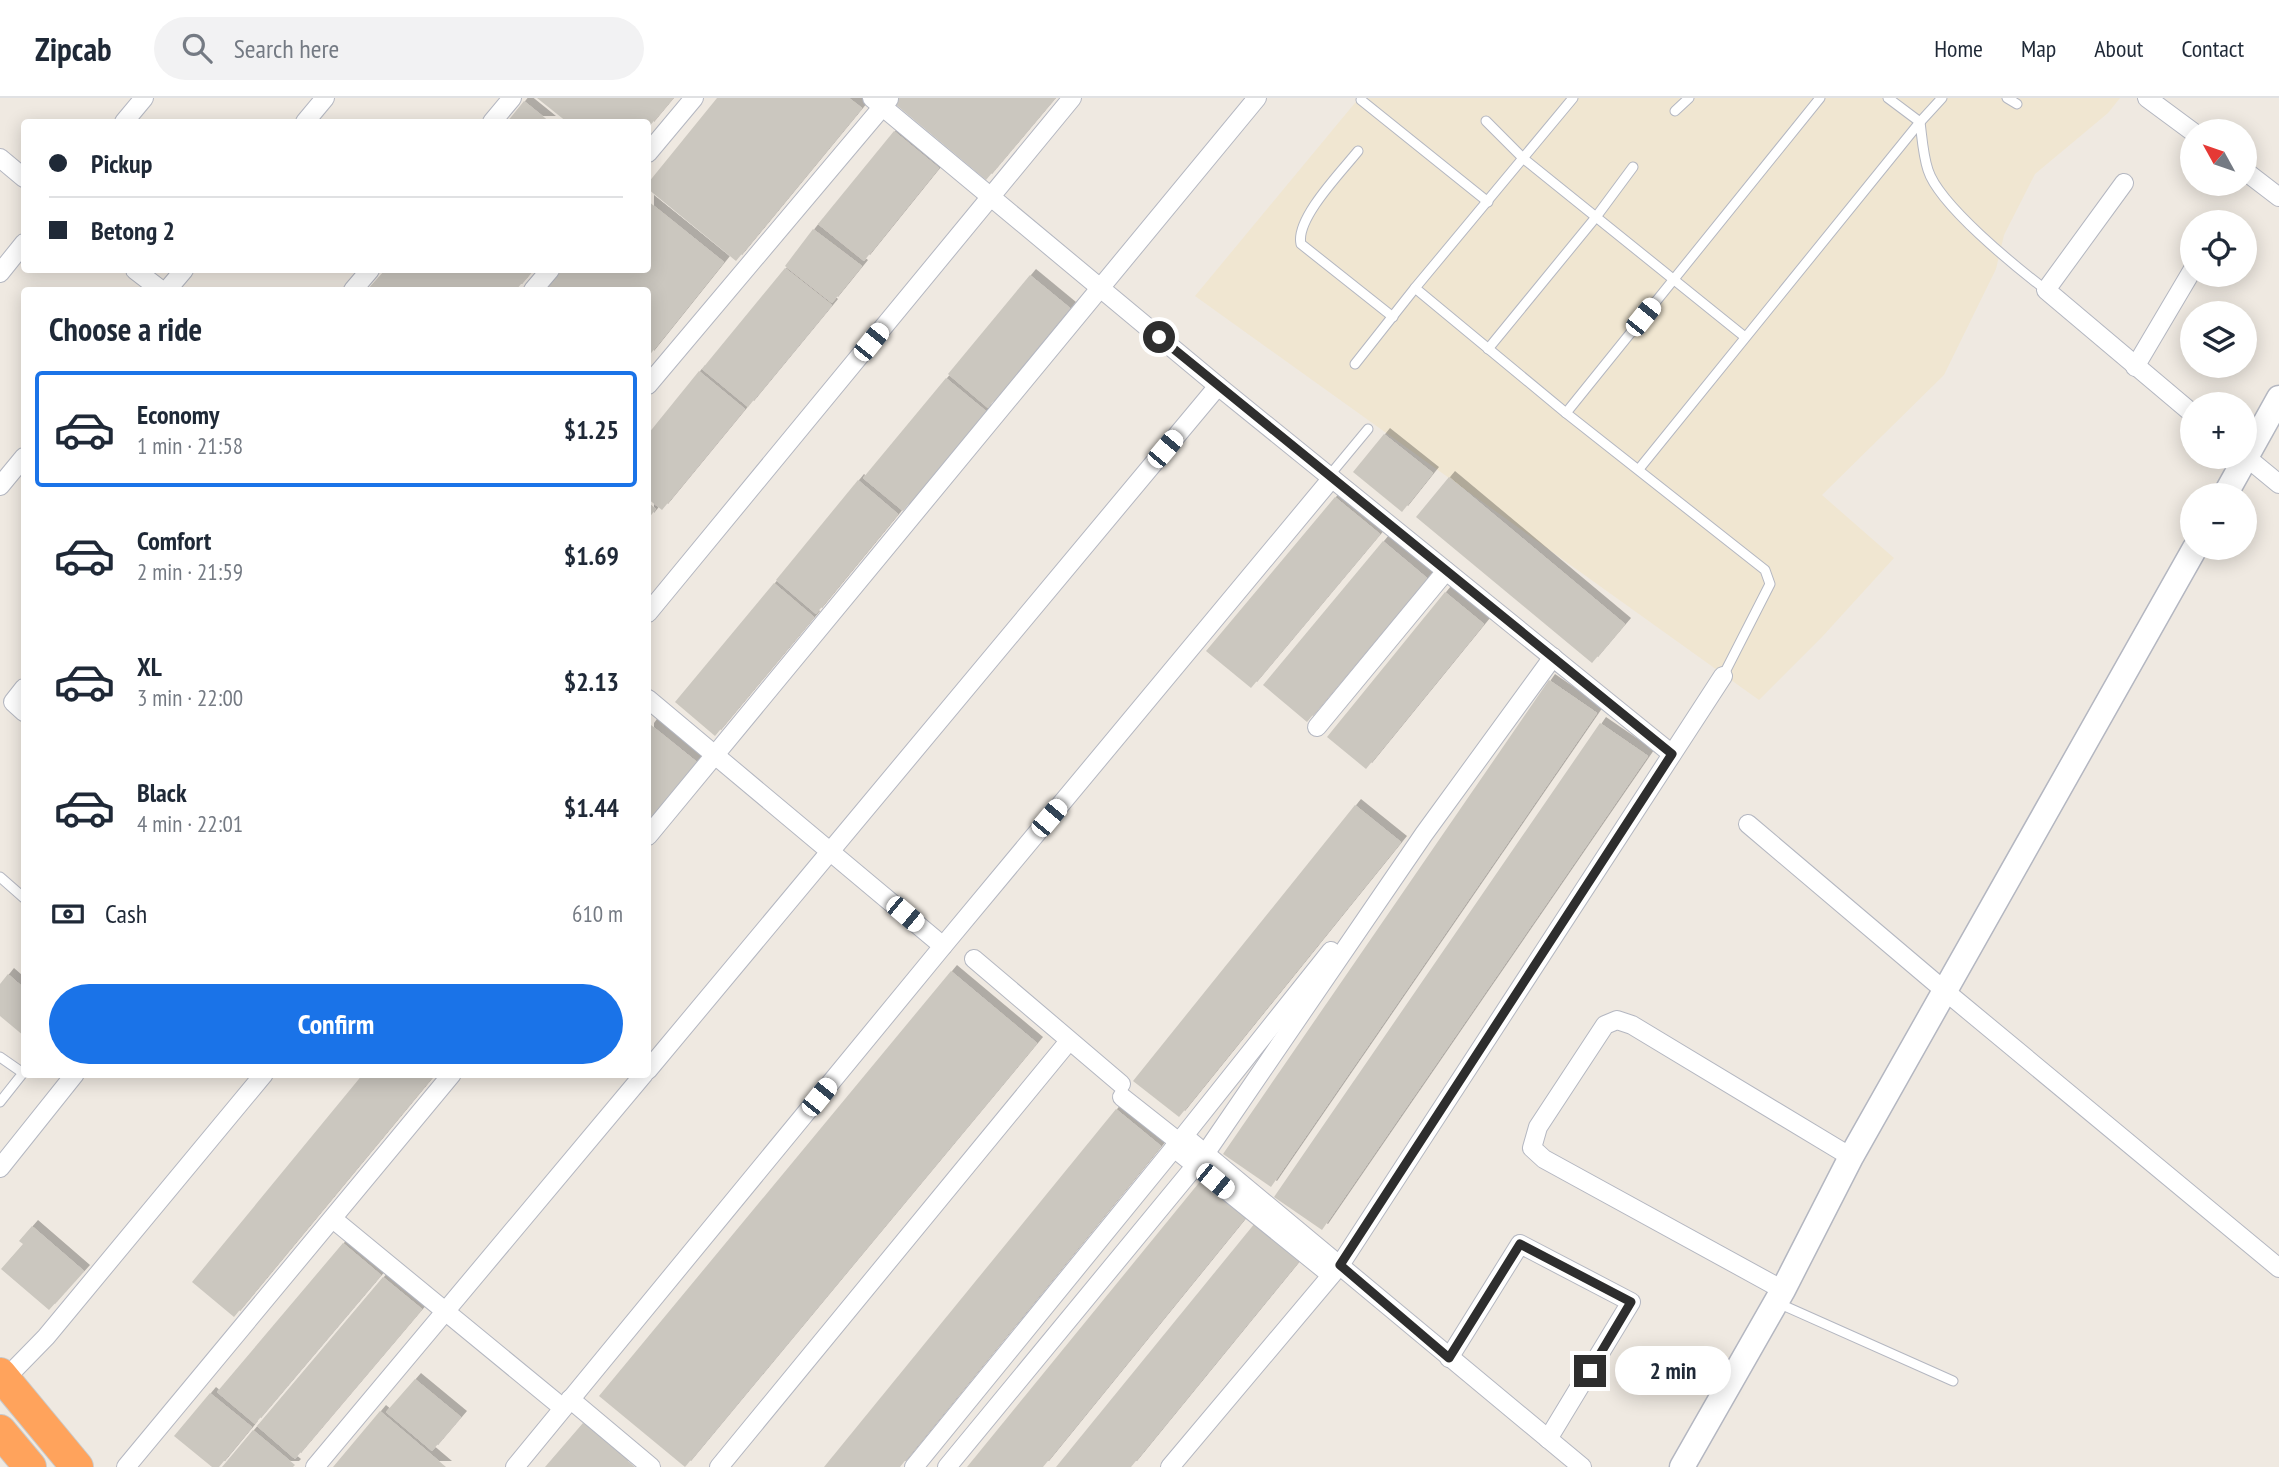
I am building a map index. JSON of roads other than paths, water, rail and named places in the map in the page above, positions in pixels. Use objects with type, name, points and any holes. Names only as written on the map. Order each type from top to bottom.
[{"type":"highway","points":[[2,1377],[77,1467]]},
{"type":"highway","points":[[3,1441],[30,1467]]},
{"type":"street","points":[[126,119],[144,98]]},
{"type":"street","points":[[308,119],[325,98]]},
{"type":"street","points":[[494,119],[512,98]]},
{"type":"street","points":[[651,149],[694,98]]},
{"type":"street","points":[[651,609],[1072,98]]},
{"type":"street","points":[[651,832],[1257,98]]},
{"type":"street","points":[[2147,98],[2180,122]]},
{"type":"street","points":[[651,381],[882,101],[1100,289],[1672,754]]},
{"type":"street","points":[[0,158],[21,176]]},
{"type":"street","points":[[2258,181],[2279,197]]},
{"type":"street","points":[[2124,183],[2046,290],[2180,403]]},
{"type":"street","points":[[0,273],[21,247]]},
{"type":"street","points":[[139,273],[157,287]]},
{"type":"street","points":[[170,287],[181,273]]},
{"type":"street","points":[[356,287],[367,273]]},
{"type":"street","points":[[536,287],[547,273]]},
{"type":"street","points":[[2135,367],[2182,287]]},
{"type":"street","points":[[651,1066],[1218,386]]},
{"type":"street","points":[[2257,437],[2279,398]]},
{"type":"street","points":[[0,486],[21,461]]},
{"type":"street","points":[[2257,466],[2279,484]]},
{"type":"street","points":[[515,1467],[1330,477]]},
{"type":"street","points":[[1682,1467],[1779,1296],[1850,1157],[2189,560]]},
{"type":"street","points":[[1317,727],[1446,571]]},
{"type":"street","points":[[947,1467],[1200,1159],[1424,834],[1553,657]]},
{"type":"street","points":[[1170,1467],[1335,1270],[1723,676]]},
{"type":"street","points":[[21,692],[13,702],[21,709]]},
{"type":"street","points":[[651,702],[943,946]]},
{"type":"street","points":[[1748,824],[2279,1268]]},
{"type":"street","points":[[914,1467],[1179,1142],[1424,834]]},
{"type":"street","points":[[974,959],[1179,1142],[1582,1467]]},
{"type":"street","points":[[1779,1296],[1544,1159],[1532,1148],[1538,1127],[1605,1025],[1617,1020],[1632,1025],[1850,1157]]},
{"type":"street","points":[[719,1467],[1069,1041]]},
{"type":"street","points":[[0,1168],[72,1078]]},
{"type":"street","points":[[2,1377],[46,1337],[261,1078]]},
{"type":"street","points":[[128,1466],[449,1078]]},
{"type":"street","points":[[315,1467],[641,1078]]},
{"type":"street","points":[[333,1219],[445,1312],[651,1467]]},
{"type":"street","points":[[1449,1358],[1520,1244],[1631,1302],[1548,1439]]},
{"type":"lane","points":[[1355,364],[1573,98]]},
{"type":"lane","points":[[1675,111],[1689,98]]},
{"type":"lane","points":[[1566,413],[1820,98]]},
{"type":"lane","points":[[1888,98],[1920,122],[1928,172],[1944,198],[2008,261],[2046,290]]},
{"type":"lane","points":[[1639,469],[1942,98]]},
{"type":"lane","points":[[2007,98],[2017,104]]},
{"type":"lane","points":[[1361,100],[1488,202]]},
{"type":"lane","points":[[1486,121],[1524,159],[1745,337]]},
{"type":"lane","points":[[1358,151],[1304,220],[1299,238],[1301,244],[1393,317]]},
{"type":"lane","points":[[1488,349],[1596,217],[1633,167]]},
{"type":"lane","points":[[1415,288],[1566,413],[1765,570],[1770,584],[1723,676]]},
{"type":"lane","points":[[1330,477],[1368,429]]},
{"type":"lane","points":[[0,877],[21,895]]},
{"type":"lane","points":[[0,1057],[21,1072]]},
{"type":"lane","points":[[0,1102],[21,1076]]},
{"type":"lane","points":[[1779,1296],[1953,1381]]}]
